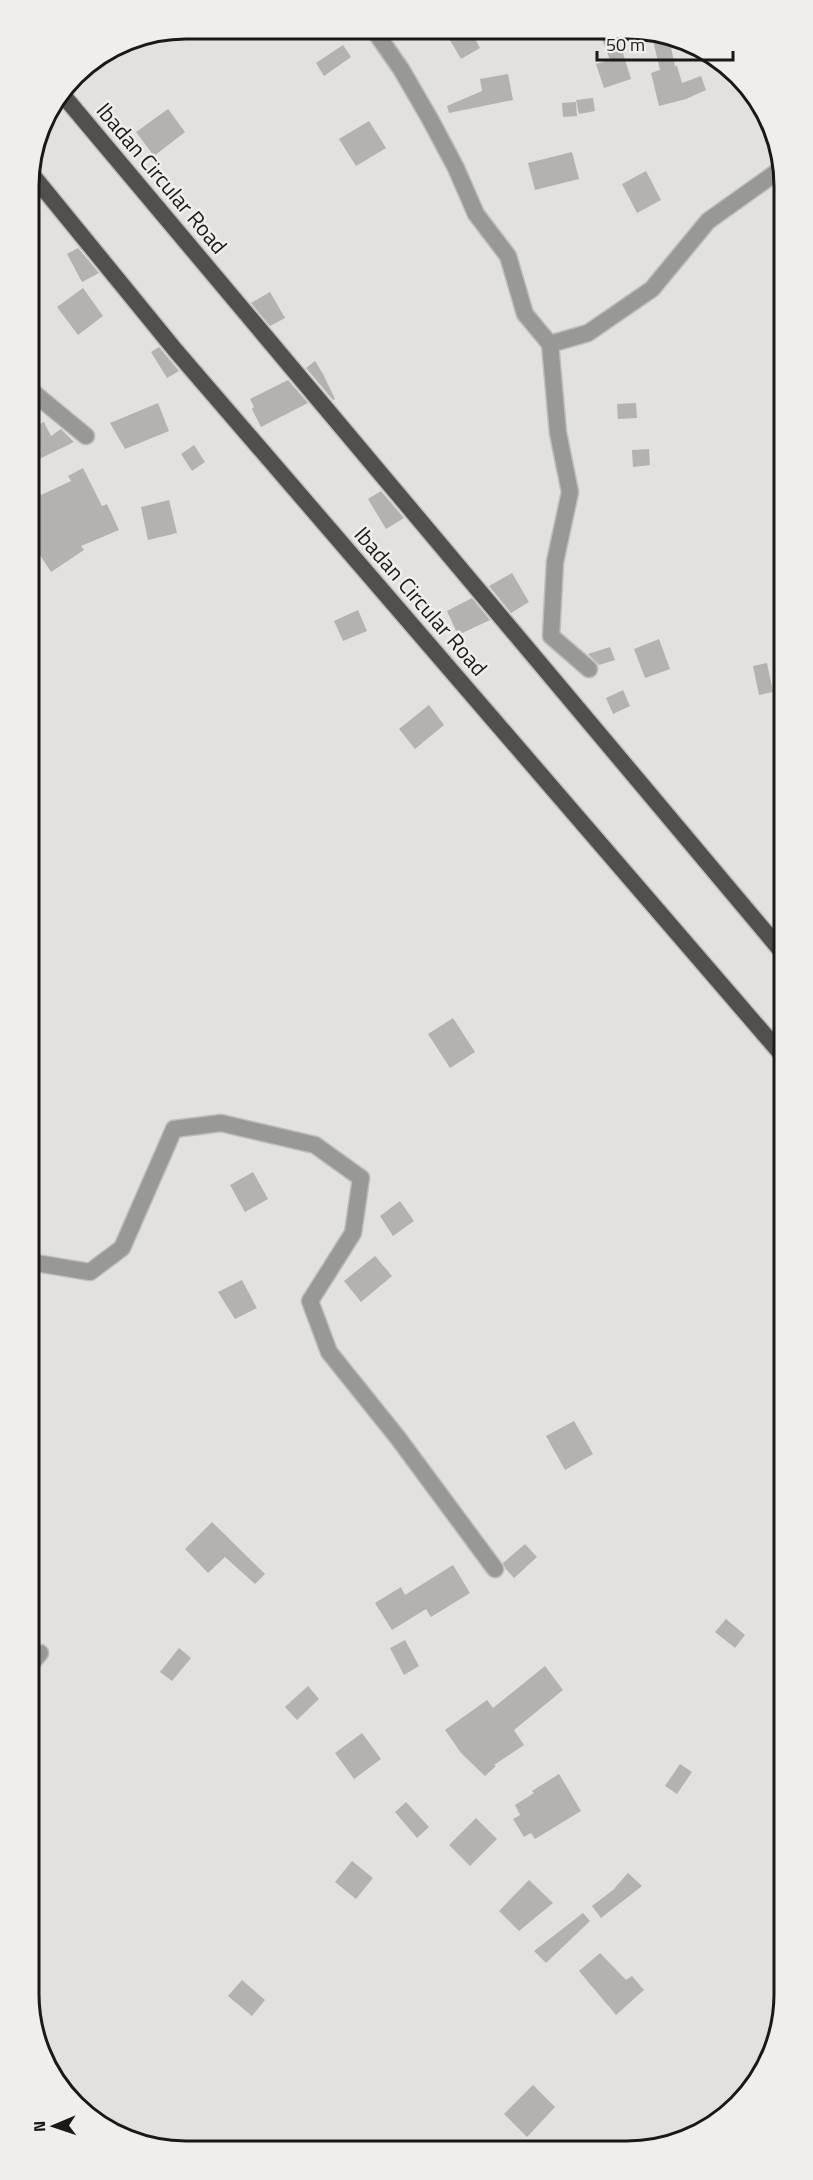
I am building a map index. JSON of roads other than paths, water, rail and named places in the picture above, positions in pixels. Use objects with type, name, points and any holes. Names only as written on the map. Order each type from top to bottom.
[{"type":"highway","name":"Ibadan Circular Road","points":[[67,100],[774,942]]},
{"type":"highway","name":"Ibadan Circular Road","points":[[39,183],[176,351],[774,1046]]},
{"type":"street","points":[[380,39],[401,69],[456,168],[476,214],[508,256],[525,314],[550,344],[558,433],[570,492],[555,562],[551,636],[589,669]]},
{"type":"street","points":[[550,344],[588,333],[652,289],[708,221],[774,174]]},
{"type":"street","points":[[39,397],[86,436]]},
{"type":"street","points":[[39,1264],[90,1272],[122,1248],[174,1129],[221,1123],[315,1145],[361,1178],[353,1233],[310,1301],[329,1352],[398,1438],[495,1569]]}]
